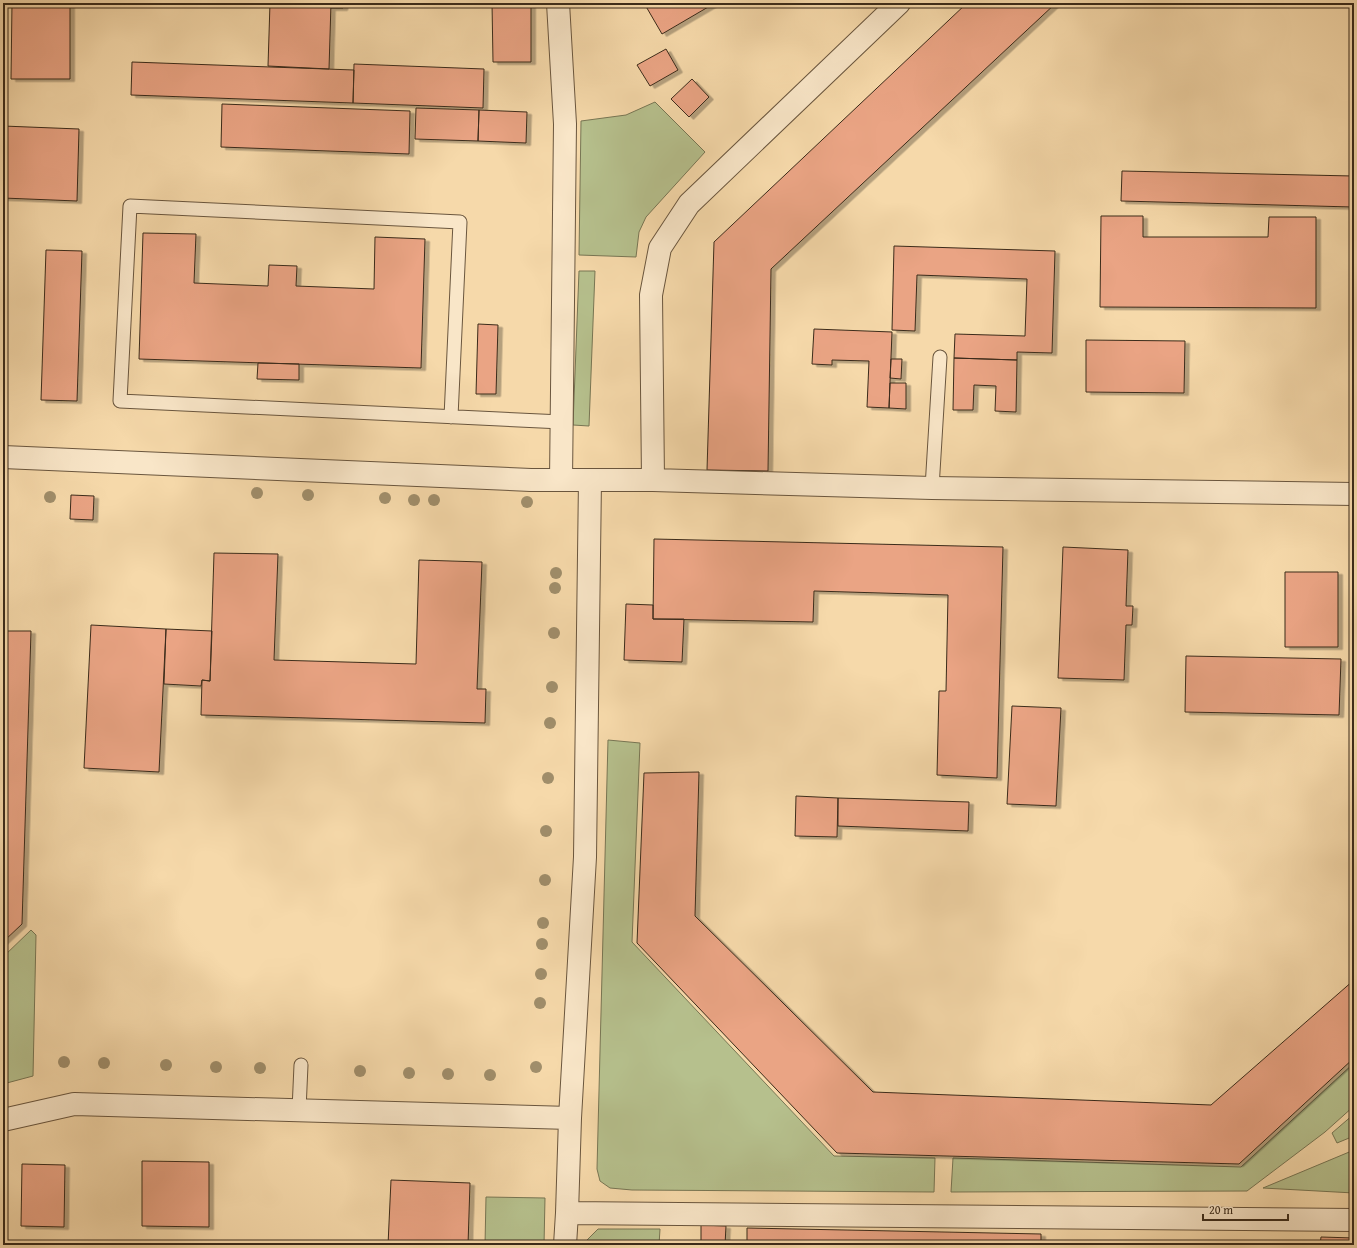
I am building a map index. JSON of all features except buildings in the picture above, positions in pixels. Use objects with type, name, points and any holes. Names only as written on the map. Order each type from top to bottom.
[{"type":"street","points":[[558,3],[565,124],[561,480]]},
{"type":"street","points":[[653,480],[651,295],[660,248],[689,204],[899,3]]},
{"type":"street","points":[[3,457],[531,480],[653,480],[932,488],[1354,494]]},
{"type":"street","points":[[565,1245],[570,1118],[585,857],[590,480]]},
{"type":"street","points":[[3,1120],[74,1104],[570,1118]]},
{"type":"street","points":[[567,1213],[1354,1220]]},
{"type":"lane","points":[[451,417],[460,222],[130,206],[120,402],[451,417],[562,422]]},
{"type":"lane","points":[[932,488],[940,357]]},
{"type":"lane","points":[[300,1110],[301,1065]]},
{"type":"green space","points":[[655,102],[705,152],[646,217],[639,232],[636,257],[579,255],[581,121],[626,115]]},
{"type":"green space","points":[[579,271],[595,271],[589,426],[573,425]]},
{"type":"green space","points":[[608,740],[640,743],[632,942],[834,1156],[935,1158],[934,1192],[632,1190],[610,1188],[600,1181],[597,1169]]},
{"type":"green space","points":[[31,930],[36,935],[33,1076],[3,1084],[3,957]]},
{"type":"green space","points":[[1354,1063],[1354,1106],[1325,1132],[1247,1191],[951,1192],[953,1158],[1241,1167]]},
{"type":"green space","points":[[1354,1114],[1354,1136],[1337,1143],[1332,1133]]},
{"type":"green space","points":[[1354,1150],[1354,1193],[1263,1188]]},
{"type":"green space","points":[[486,1197],[545,1198],[544,1245],[485,1245]]},
{"type":"green space","points":[[598,1229],[660,1229],[659,1245],[585,1245],[585,1242]]}]
